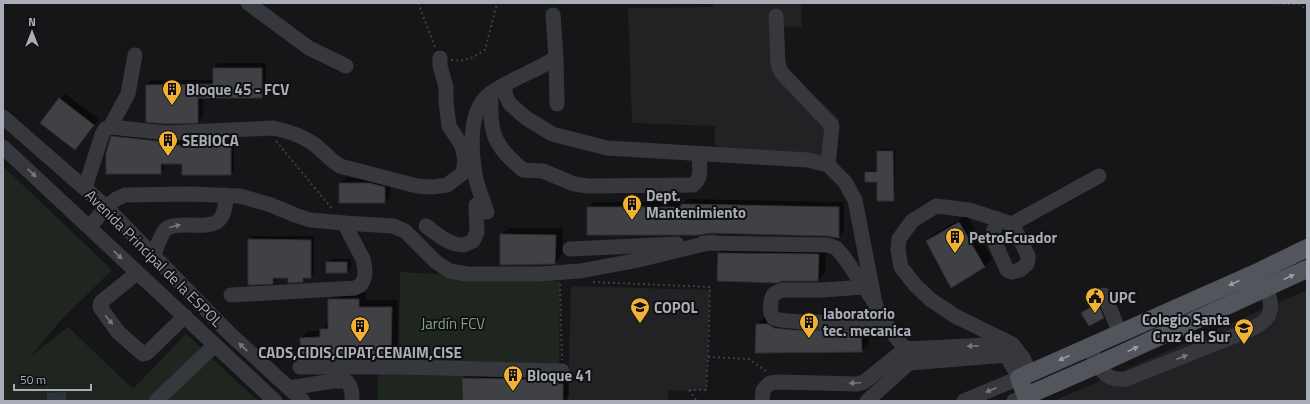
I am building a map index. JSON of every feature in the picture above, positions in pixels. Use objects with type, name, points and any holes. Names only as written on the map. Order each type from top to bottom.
[{"type":"main road","points":[[1307,248],[1258,272],[1024,376],[1030,398],[1097,365],[1307,269]]},
{"type":"street","points":[[248,3],[309,48],[346,66]]},
{"type":"street","points":[[553,15],[557,104]]},
{"type":"street","points":[[776,16],[778,64],[780,72],[830,122],[832,126],[828,165]]},
{"type":"street","points":[[110,127],[128,94],[135,55]]},
{"type":"street","points":[[3,106],[86,185],[102,135],[105,129],[110,127],[167,133],[264,128],[286,130],[302,136],[340,166],[354,171],[417,186],[432,187],[447,185],[463,173],[466,160],[462,146],[449,126],[446,87],[440,66],[440,58]]},
{"type":"street","points":[[426,226],[438,235],[452,242],[464,245],[472,241],[477,232],[482,208],[475,174],[473,143],[474,120],[481,103],[497,89],[556,58]]},
{"type":"street","points":[[497,89],[506,96],[510,104],[526,118],[552,134],[607,148],[808,160],[828,165],[845,182],[855,200],[877,310],[870,320],[842,322],[785,321],[774,319],[772,316],[770,304],[773,296],[777,292],[783,290],[824,290],[863,287]]},
{"type":"street","points":[[497,89],[492,126],[503,152],[523,170],[547,172],[567,182],[588,186],[693,184],[698,182],[700,178],[699,154]]},
{"type":"street","name":"Avenida Principal de la ESPOL","points":[[3,117],[86,185],[111,203],[153,256],[229,333],[304,401]]},
{"type":"street","points":[[3,147],[20,132]]},
{"type":"street","name":"Avenida Principal de la ESPOL","points":[[3,147],[271,397]]},
{"type":"street","points":[[964,401],[1024,376],[1007,346],[955,316],[931,300],[915,286],[901,267],[898,250],[899,239],[912,221],[936,206],[969,210],[1005,221],[1099,176]]},
{"type":"street","points":[[153,256],[162,234],[167,228],[177,224],[203,225],[214,223],[222,217],[226,209],[226,194]]},
{"type":"street","points":[[90,227],[111,203],[125,195],[226,194],[256,200],[310,220],[393,226],[405,231],[436,262],[450,271],[467,274],[538,274],[580,271],[634,261],[712,242]]},
{"type":"street","points":[[230,295],[355,288],[360,286],[364,282],[363,259],[344,223]]},
{"type":"street","points":[[570,249],[712,242],[828,245],[836,248],[844,257],[907,356]]},
{"type":"street","points":[[1090,347],[1097,365],[1112,378],[1118,380],[1126,379],[1247,331],[1262,323],[1267,318],[1270,302],[1266,288],[1258,272]]},
{"type":"street","points":[[137,273],[101,302],[100,307],[118,332],[143,354],[147,353],[185,316]]},
{"type":"street","points":[[162,294],[178,281]]},
{"type":"street","points":[[1104,295],[1120,333]]},
{"type":"street","points":[[156,401],[216,345]]},
{"type":"street","points":[[762,401],[763,390],[770,383],[857,384],[864,382],[907,356],[1007,346]]},
{"type":"street","points":[[867,401],[907,356]]},
{"type":"street","points":[[300,367],[402,367],[562,371]]},
{"type":"street","points":[[271,397],[277,378]]},
{"type":"street","points":[[289,388],[333,380],[346,380],[350,384],[352,401]]},
{"type":"path","points":[[418,3],[428,32],[440,58],[457,61],[474,58],[485,50],[497,3]]},
{"type":"path","points":[[1258,3],[1299,4],[1307,10]]},
{"type":"path","points":[[264,128],[344,223]]},
{"type":"path","points":[[560,281],[562,371]]},
{"type":"path","points":[[592,282],[710,287],[706,390],[689,390],[697,401]]},
{"type":"path","points":[[708,357],[749,359],[780,382]]},
{"type":"shaded area","points":[[713,3],[801,3],[802,27],[783,26],[784,67],[839,119],[836,165],[723,151],[715,144],[715,126],[632,123],[628,8],[713,7]]},
{"type":"shaded area","name":"COPOL","points":[[571,286],[710,290],[706,390],[668,391],[668,401],[568,401]]},
{"type":"shaded area","name":"Colegio Santa Cruz del Sur","points":[[1307,290],[1307,401],[1056,400]]},
{"type":"shaded area","points":[[66,392],[66,401],[47,401],[47,393]]},
{"type":"green space","points":[[3,166],[112,270],[61,320],[30,357],[68,327],[133,389],[186,334],[258,401],[3,401]]},
{"type":"green space","name":"Jardín FCV","points":[[400,272],[560,281],[559,371],[465,371],[464,401],[378,401],[378,371],[399,370]]},
{"type":"building","points":[[213,68],[262,68],[262,98],[198,98],[198,123],[167,124],[146,122],[146,85],[213,84]]},
{"type":"building","points":[[59,98],[94,125],[75,150],[40,123]]},
{"type":"building","name":"SEBIOCA","points":[[111,136],[165,142],[165,145],[231,146],[231,175],[182,175],[182,164],[161,164],[161,174],[106,174],[106,154]]},
{"type":"building","points":[[877,151],[893,151],[894,201],[877,201],[877,182],[865,182],[865,172],[877,172]]},
{"type":"building","points":[[339,183],[369,183],[385,187],[385,203],[339,203]]},
{"type":"building","points":[[681,204],[839,207],[839,238],[828,236],[710,233],[699,235],[587,235],[587,207],[681,207]]},
{"type":"building","name":"PetroEcuador","points":[[959,222],[985,267],[951,288],[926,241]]},
{"type":"building","points":[[500,234],[556,235],[555,264],[500,265]]},
{"type":"building","points":[[248,239],[311,240],[311,278],[303,278],[303,282],[288,283],[288,278],[273,278],[273,284],[248,285]]},
{"type":"building","points":[[718,253],[819,254],[818,281],[783,281],[777,283],[717,281]]},
{"type":"building","points":[[326,262],[347,262],[347,273],[326,273]]},
{"type":"building","name":"CADS,CIDIS,CIPAT,CENAIM,CISE","points":[[328,299],[359,299],[359,307],[392,307],[391,358],[358,358],[338,356],[338,358],[301,358],[300,338],[320,337],[320,329],[328,329]]},
{"type":"building","name":"UPC","points":[[1098,303],[1104,318],[1089,326],[1081,313]]},
{"type":"building","name":"laboratorio tec. mecanica","points":[[756,324],[768,324],[774,328],[793,330],[861,330],[862,352],[755,353]]},
{"type":"building","name":"Bloque 41","points":[[462,378],[558,380],[558,384],[563,384],[563,401],[463,401]]},
{"type":"place","name":"Bloque 45 - FCV","points":[[172,106]]},
{"type":"place","name":"SEBIOCA","points":[[168,157]]},
{"type":"place","name":"Dept. Mantenimiento","points":[[632,221]]},
{"type":"place","name":"PetroEcuador","points":[[955,254]]},
{"type":"place","name":"UPC","points":[[1095,314]]},
{"type":"place","name":"COPOL","points":[[640,324]]},
{"type":"place","name":"laboratorio tec. mecanica","points":[[809,339]]},
{"type":"place","name":"CADS,CIDIS,CIPAT,CENAIM,CISE","points":[[360,343]]},
{"type":"place","name":"Colegio Santa Cruz del Sur","points":[[1244,345]]},
{"type":"place","name":"Bloque 41","points":[[513,392]]}]
